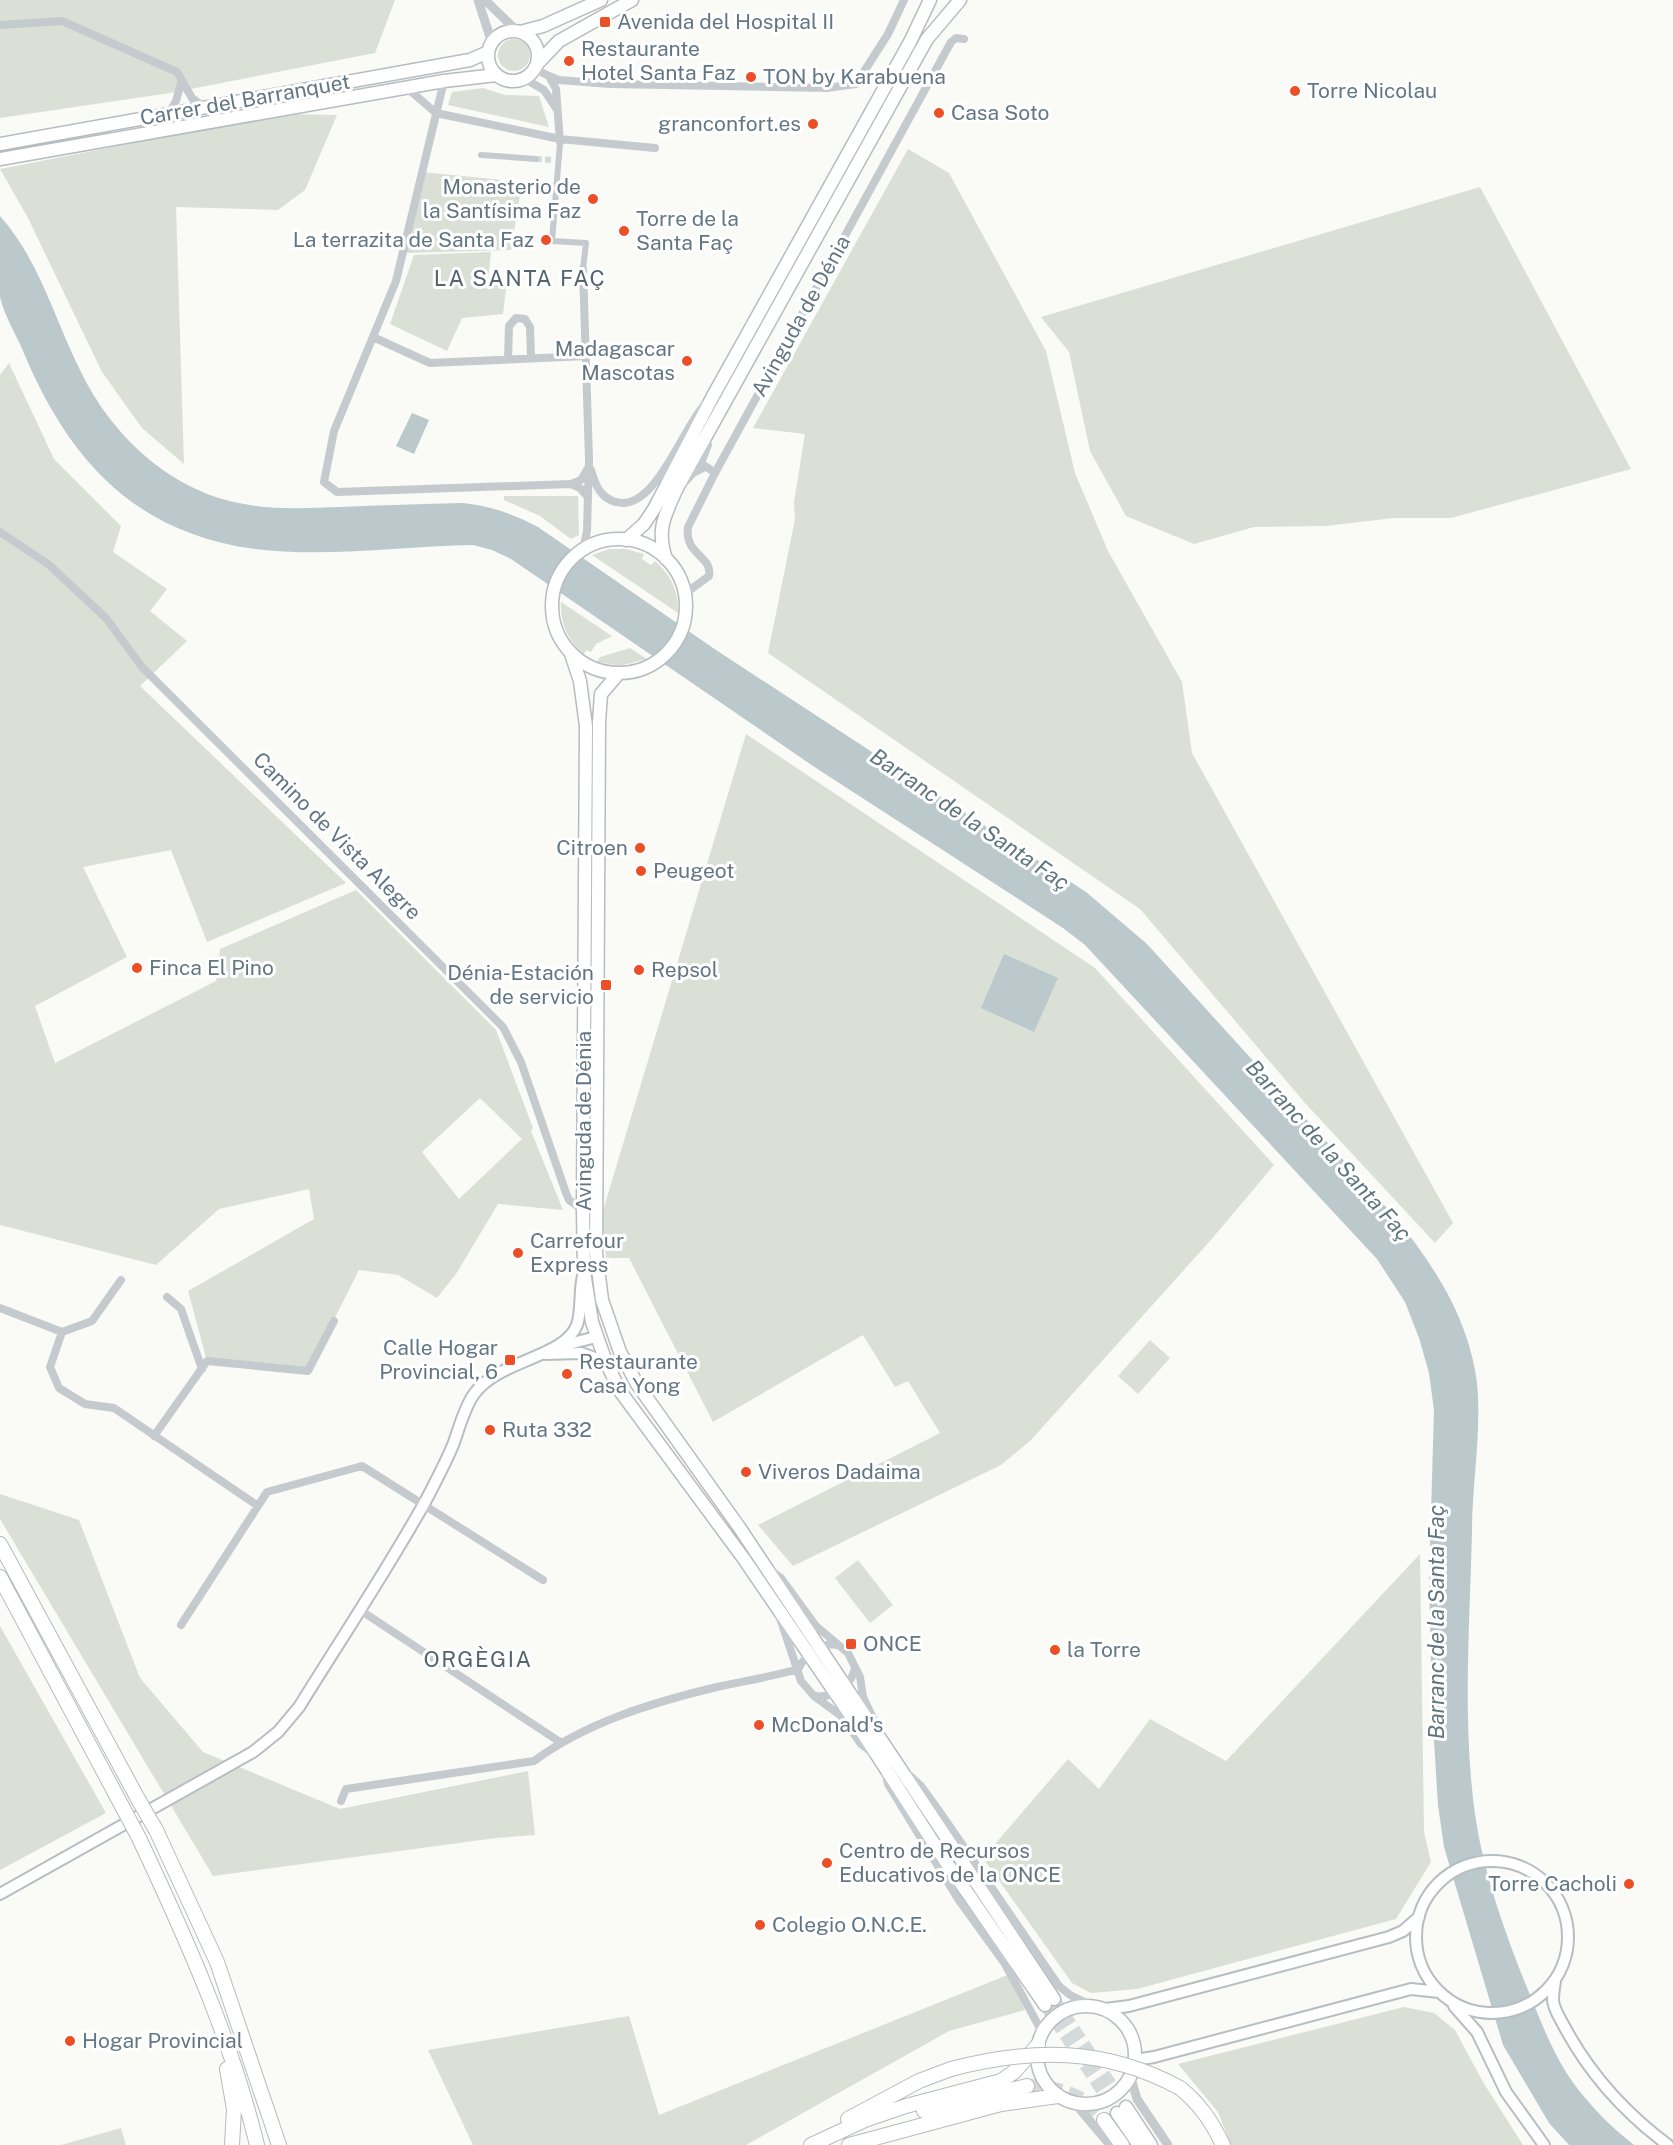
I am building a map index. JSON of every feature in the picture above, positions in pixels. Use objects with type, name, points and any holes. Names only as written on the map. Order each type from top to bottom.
[{"type":"highway","points":[[0,1544],[156,1830],[216,1962],[279,2145]]},
{"type":"highway","points":[[0,1577],[123,1808],[178,1920],[216,2020],[228,2045],[246,2100],[256,2145]]},
{"type":"highway","points":[[216,2020],[233,2100],[232,2145]]},
{"type":"highway","points":[[811,2145],[865,2120],[896,2109],[1001,2081],[1014,2072],[1040,2039]]},
{"type":"highway","points":[[804,2145],[889,2096],[951,2069],[1017,2055],[1079,2055],[1120,2062],[1158,2076],[1179,2088],[1193,2098],[1212,2120],[1223,2145]]},
{"type":"highway","points":[[826,2145],[896,2118],[1027,2086]]},
{"type":"highway","points":[[849,2145],[1001,2104],[1058,2096]]},
{"type":"highway","points":[[268,2117],[273,2145]]},
{"type":"highway","points":[[1104,2120],[1122,2145]]},
{"type":"main road","points":[[601,0],[543,26],[503,33],[490,48],[488,62],[496,75],[508,82],[525,79],[559,41],[632,0]]},
{"type":"main road","name":"Avinguda de Dénia","points":[[626,540],[644,524],[654,509],[713,396],[872,113],[930,0]]},
{"type":"main road","name":"Avinguda de Dénia","points":[[666,559],[660,536],[661,526],[677,488],[715,416],[927,39],[960,0]]},
{"type":"main road","points":[[518,32],[536,44],[537,66]]},
{"type":"main road","name":"Carrer del Barranquet","points":[[0,144],[470,60],[490,48]]},
{"type":"main road","name":"Carrer del Barranquet","points":[[0,159],[444,81],[496,75]]},
{"type":"main road","points":[[626,540],[652,548],[666,559],[677,573],[684,590],[685,618],[670,649],[654,663],[643,669],[619,673],[596,669],[571,654],[554,623],[553,594],[560,574],[582,551],[604,541],[626,540]]},
{"type":"main road","name":"Avinguda de Dénia","points":[[571,654],[580,681],[586,726],[584,1272],[596,1337],[620,1390],[650,1435],[682,1473],[776,1605],[814,1651]]},
{"type":"main road","name":"Avinguda de Dénia","points":[[619,673],[601,694],[599,722],[596,1253],[602,1300],[620,1352],[637,1384],[766,1567],[814,1651],[887,1763],[1050,2002]]},
{"type":"main road","points":[[0,1894],[253,1752],[278,1732],[298,1707],[424,1504],[447,1460],[473,1395],[488,1379],[509,1366],[566,1340],[577,1326],[580,1315],[579,1294],[584,1272]]},
{"type":"main road","points":[[552,1348],[596,1337],[608,1346],[643,1405],[657,1414]]},
{"type":"main road","points":[[539,1354],[581,1353],[606,1362]]},
{"type":"main road","name":"Avinguda de Dénia","points":[[839,1689],[884,1743],[887,1763]]},
{"type":"main road","points":[[1450,2001],[1470,2010],[1485,2013],[1519,2008],[1547,1990],[1555,1980],[1566,1955],[1568,1941],[1561,1905],[1554,1893],[1536,1875],[1510,1863],[1495,1862],[1470,1865],[1448,1875],[1427,1898],[1419,1916],[1416,1936],[1418,1956],[1428,1979],[1477,2032],[1506,2092],[1544,2145]]},
{"type":"main road","points":[[1100,2008],[1122,2021],[1133,2039],[1135,2060],[1130,2075],[1114,2095],[1102,2101],[1074,2102],[1058,2096],[1043,2079],[1037,2057],[1040,2039],[1052,2019],[1069,2009],[1129,2006],[1389,1937],[1403,1931],[1419,1916]]},
{"type":"main road","points":[[1555,1980],[1553,2002],[1574,2044],[1594,2074],[1643,2127],[1668,2145]]},
{"type":"main road","points":[[1135,2060],[1411,1989],[1439,1992]]},
{"type":"main road","points":[[1139,2145],[1122,2110],[1151,2145]]},
{"type":"street","points":[[478,0],[490,48]]},
{"type":"street","points":[[485,0],[518,32]]},
{"type":"street","points":[[537,66],[549,76],[559,80],[827,88],[856,84],[888,34],[904,0]]},
{"type":"street","points":[[0,25],[62,21],[177,72],[181,83],[192,98],[205,108]]},
{"type":"street","name":"Avinguda de Dénia","points":[[684,590],[690,590],[709,576],[710,569],[707,562],[693,552],[687,535],[688,527],[715,473],[951,42],[956,38],[964,39]]},
{"type":"street","points":[[549,76],[556,89],[560,141],[552,241],[586,243],[583,268],[589,464],[587,531],[582,551]]},
{"type":"street","points":[[525,79],[544,90],[556,109]]},
{"type":"street","points":[[444,81],[396,281],[334,431],[324,482],[337,492],[571,484],[581,480],[589,464]]},
{"type":"street","points":[[168,115],[176,101],[181,83]]},
{"type":"street","points":[[406,88],[436,113],[560,141],[655,148]]},
{"type":"street","points":[[481,154],[536,159]]},
{"type":"street","points":[[508,359],[509,326],[516,318],[525,319],[530,327],[531,358]]},
{"type":"street","points":[[373,337],[430,363],[587,356]]},
{"type":"street","points":[[589,464],[595,482],[607,498],[624,503],[633,501],[657,480],[699,410],[713,396]]},
{"type":"street","points":[[715,416],[713,434],[700,458],[705,467],[715,473]]},
{"type":"street","points":[[677,488],[693,473],[705,467]]},
{"type":"street","points":[[571,484],[580,488],[588,497]]},
{"type":"street","name":"Camino de Vista Alegre","points":[[0,532],[48,564],[106,618],[142,667],[502,1027],[521,1062],[569,1200],[583,1210]]},
{"type":"street","points":[[0,1308],[62,1332],[92,1321],[120,1280]]},
{"type":"street","points":[[167,1297],[181,1309],[202,1369]]},
{"type":"street","points":[[154,1436],[207,1361],[308,1371],[334,1321]]},
{"type":"street","points":[[62,1332],[50,1367],[59,1388],[85,1404],[114,1408],[258,1506]]},
{"type":"street","points":[[181,1625],[267,1492],[362,1466],[543,1580]]},
{"type":"street","name":"Avinguda de Dénia","points":[[766,1567],[782,1578],[816,1626],[843,1647],[855,1666],[863,1697],[876,1720],[884,1743]]},
{"type":"street","name":"Avinguda de Dénia","points":[[776,1605],[801,1681],[813,1696],[840,1715],[861,1744],[921,1786],[1059,1986],[1070,1995],[1100,2008]]},
{"type":"street","points":[[360,1610],[560,1742]]},
{"type":"street","points":[[341,1802],[346,1789],[534,1761],[560,1742],[596,1725],[673,1698],[798,1669],[814,1651],[834,1644],[843,1647]]},
{"type":"street","points":[[813,1696],[826,1697],[839,1689],[853,1677],[855,1666]]},
{"type":"street","name":"Avinguda de Dénia","points":[[887,1763],[888,1784],[958,1899],[1005,1965],[1040,2039]]},
{"type":"street","points":[[1130,2075],[1137,2099],[1168,2145]]},
{"type":"street","points":[[1074,2102],[1091,2119],[1110,2145]]},
{"type":"shaded area","points":[[0,0],[395,0],[375,53],[170,93],[0,118]]},
{"type":"shaded area","points":[[514,39],[525,44],[530,55],[525,66],[514,71],[503,66],[498,55],[503,44]]},
{"type":"shaded area","points":[[483,88],[505,95],[539,96],[549,127],[448,105],[452,92]]},
{"type":"shaded area","points":[[283,114],[337,115],[305,190],[278,210],[176,207],[184,464],[142,428],[102,372],[28,218],[0,169]]},
{"type":"shaded area","points":[[908,149],[949,173],[1046,351],[1075,473],[1108,551],[1182,682],[1192,753],[1453,1223],[1435,1243],[1305,1103],[1140,909],[768,653],[795,519],[794,502],[805,434],[753,428]]},
{"type":"shaded area","points":[[422,172],[522,182],[511,250],[404,253]]},
{"type":"shaded area","points":[[1480,187],[1631,469],[1451,518],[1394,518],[1325,526],[1254,527],[1194,544],[1126,516],[1090,451],[1069,352],[1041,317]]},
{"type":"shaded area","points":[[491,252],[488,280],[507,281],[503,314],[462,318],[447,351],[390,324],[414,255]]},
{"type":"shaded area","points":[[9,363],[54,459],[121,526],[113,552],[167,589],[150,611],[187,641],[140,686],[346,883],[207,942],[171,850],[83,867],[127,957],[35,1006],[55,1063],[216,981],[220,949],[356,890],[496,1030],[533,1128],[531,1131],[563,1210],[498,1204],[456,1274],[437,1298],[398,1275],[359,1270],[308,1371],[207,1361],[188,1291],[314,1219],[309,1189],[219,1209],[156,1265],[0,1225],[0,375]],"holes":[[[480,1098],[522,1139],[459,1199],[422,1152]]]},
{"type":"shaded area","points":[[504,496],[578,496],[579,535],[571,539],[540,516],[504,500]]},
{"type":"shaded area","points":[[609,549],[626,549],[644,554],[642,559],[651,565],[655,561],[673,584],[678,613],[592,555]]},
{"type":"shaded area","points":[[561,602],[612,636],[596,644],[591,652],[586,650],[584,654],[573,643],[566,631]]},
{"type":"shaded area","points":[[630,648],[647,659],[620,666],[597,662],[600,657]]},
{"type":"shaded area","points":[[746,734],[1095,968],[1274,1165],[1210,1241],[1031,1440],[1001,1465],[793,1566],[758,1525],[940,1433],[908,1381],[895,1387],[863,1335],[713,1422],[629,1258],[606,1258],[602,1214]]},
{"type":"shaded area","points":[[1150,1340],[1170,1358],[1138,1394],[1118,1376]]},
{"type":"shaded area","points":[[0,1494],[79,1520],[140,1678],[203,1752],[340,1809],[528,1771],[535,1835],[496,1838],[213,1876],[0,1519]]},
{"type":"shaded area","points":[[1420,1554],[1424,1832],[1431,1862],[1396,1919],[1137,1989],[1091,1993],[1072,1983],[983,1858],[1068,1759],[1099,1789],[1150,1719],[1226,1761]]},
{"type":"shaded area","points":[[858,1560],[893,1605],[870,1623],[835,1578]]},
{"type":"shaded area","points":[[0,1626],[106,1813],[0,1870]]},
{"type":"shaded area","points":[[1010,1974],[1025,2010],[949,2031],[746,2145],[473,2145],[428,2050],[629,2016],[659,2115]]},
{"type":"shaded area","points":[[1404,2007],[1434,2013],[1455,2030],[1483,2082],[1523,2145],[1231,2145],[1218,2112],[1178,2064]]},
{"type":"shaded area","points":[[121,2128],[126,2145],[61,2145]]},
{"type":"water","name":"Barranc de la Santa Faç","points":[[0,216],[14,234],[37,273],[73,356],[96,399],[129,441],[170,475],[218,498],[256,506],[304,508],[463,503],[502,511],[538,527],[716,650],[1086,892],[1147,944],[1395,1217],[1434,1270],[1455,1308],[1470,1348],[1475,1370],[1478,1428],[1472,1511],[1468,1708],[1471,1779],[1484,1861],[1514,1955],[1555,2052],[1566,2072],[1586,2099],[1634,2145],[1569,2145],[1549,2123],[1503,2045],[1444,1847],[1438,1805],[1432,1709],[1429,1582],[1434,1410],[1429,1373],[1419,1338],[1405,1302],[1377,1259],[1085,945],[1063,928],[816,768],[511,559],[492,550],[473,545],[337,552],[255,549],[212,540],[174,526],[140,508],[110,484],[84,457],[61,425],[41,390],[7,318],[0,297]]},
{"type":"water","points":[[412,413],[429,420],[414,454],[396,446]]},
{"type":"water","points":[[1004,954],[1058,978],[1034,1032],[981,1008]]},
{"type":"tunnel","points":[[536,159],[552,160]]},
{"type":"tunnel","points":[[1054,1999],[1126,2107]]},
{"type":"tunnel","points":[[1045,2005],[1117,2113]]},
{"type":"tunnel","points":[[1027,2086],[1060,2090],[1070,2094],[1088,2104],[1104,2120]]},
{"type":"place","name":"Avenida del Hospital II","points":[[605,22]]},
{"type":"place","name":"Restaurante Hotel Santa Faz","points":[[569,61]]},
{"type":"place","name":"TON by Karabuena","points":[[751,77]]},
{"type":"place","name":"Torre Nicolau","points":[[1295,91]]},
{"type":"place","name":"Casa Soto","points":[[939,113]]},
{"type":"place","name":"granconfort.es","points":[[813,124]]},
{"type":"place","name":"Monasterio de la Santísima Faz","points":[[593,199]]},
{"type":"place","name":"Torre de la Santa Faç","points":[[624,231]]},
{"type":"place","name":"La terrazita de Santa Faz","points":[[546,240]]},
{"type":"place","name":"Madagascar Mascotas","points":[[687,361]]},
{"type":"place","name":"Citroen","points":[[640,848]]},
{"type":"place","name":"Peugeot","points":[[641,871]]},
{"type":"place","name":"Finca El Pino","points":[[137,968]]},
{"type":"place","name":"Repsol","points":[[639,970]]},
{"type":"place","name":"Dénia-Estación de servicio","points":[[606,985]]},
{"type":"place","name":"Carrefour Express","points":[[518,1253]]},
{"type":"place","name":"Calle Hogar Provincial, 6","points":[[510,1360]]},
{"type":"place","name":"Restaurante Casa Yong","points":[[567,1374]]},
{"type":"place","name":"Ruta 332","points":[[490,1430]]},
{"type":"place","name":"Viveros Dadaima","points":[[746,1472]]},
{"type":"place","name":"ONCE","points":[[851,1644]]},
{"type":"place","name":"la Torre","points":[[1055,1650]]},
{"type":"place","name":"McDonald's","points":[[759,1725]]},
{"type":"place","name":"Centro de Recursos Educativos de la ONCE","points":[[827,1863]]},
{"type":"place","name":"Torre Cacholi","points":[[1629,1884]]},
{"type":"place","name":"Colegio O.N.C.E.","points":[[760,1925]]},
{"type":"place","name":"Hogar Provincial","points":[[70,2041]]},
{"type":"district","name":"LA SANTA FAÇ","points":[[520,278]]},
{"type":"district","name":"ORGÈGIA","points":[[478,1659]]}]
